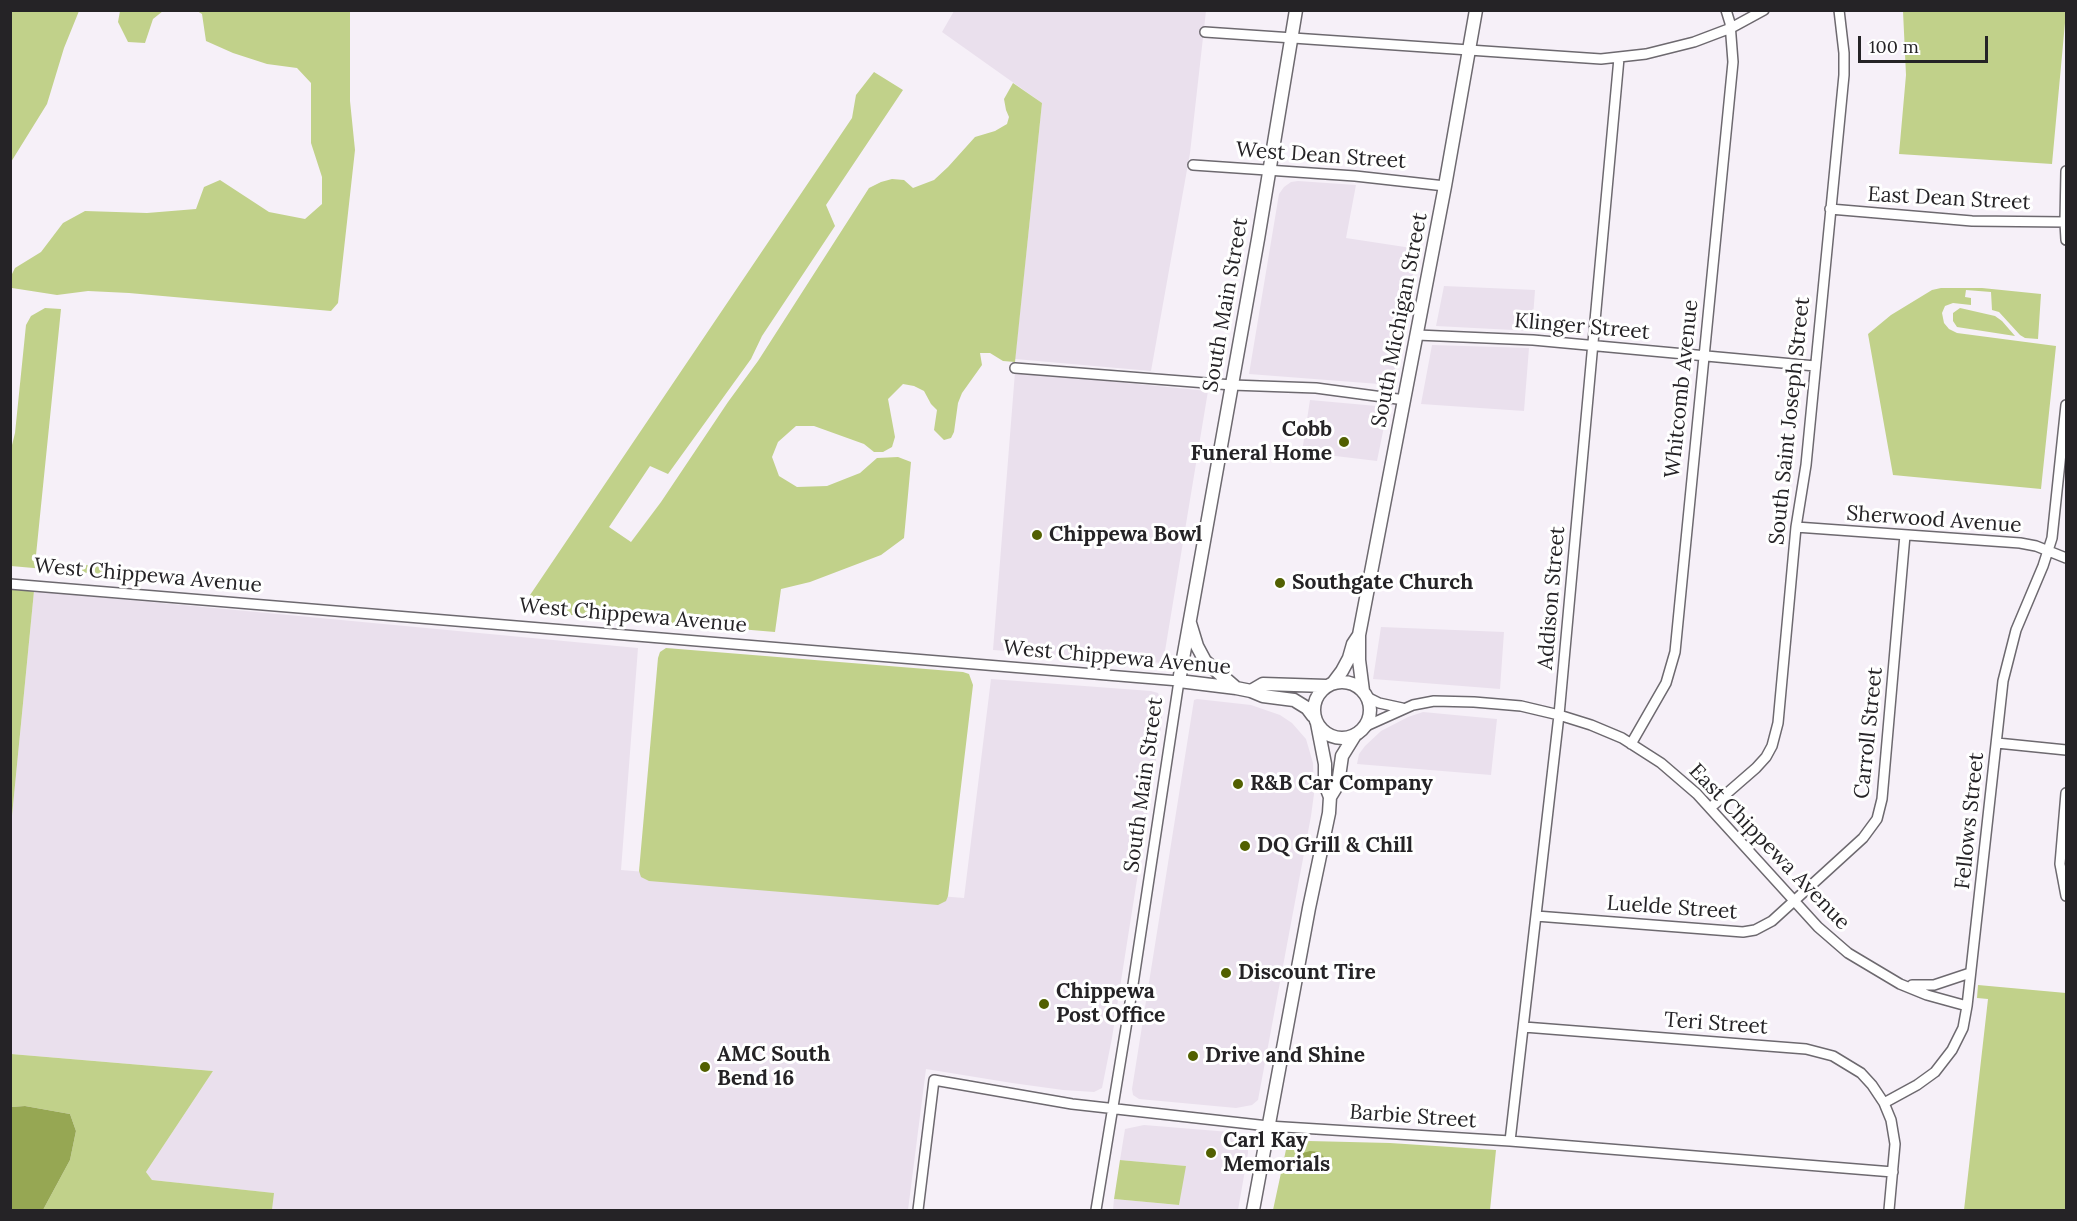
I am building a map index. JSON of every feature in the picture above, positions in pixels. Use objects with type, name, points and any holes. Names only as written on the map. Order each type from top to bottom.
[{"type":"main road","name":"South Main Street","points":[[1179,681],[1296,10]]},
{"type":"main road","name":"South Michigan Street","points":[[1365,694],[1359,660],[1359,635],[1446,186],[1476,10]]},
{"type":"main road","points":[[1189,619],[1197,646],[1205,661],[1236,688]]},
{"type":"main road","name":"South Michigan Street","points":[[1330,684],[1342,671],[1359,635]]},
{"type":"main road","name":"West Chippewa Avenue","points":[[1179,681],[1236,688],[1263,696],[1294,700],[1307,708],[1315,720]]},
{"type":"main road","points":[[1253,1210],[1329,813],[1330,797],[1325,784],[1325,764],[1315,720],[1314,700],[1330,684],[1349,682],[1365,694],[1370,712],[1342,756],[1338,784],[1330,797]]},
{"type":"main road","name":"West Chippewa Avenue","points":[[1251,691],[1263,684],[1330,684]]},
{"type":"main road","points":[[1315,720],[1330,735],[1339,738],[1360,731]]},
{"type":"street","name":"Whitcomb Avenue","points":[[1631,744],[1666,683],[1673,664],[1733,62],[1731,28],[1726,10]]},
{"type":"street","points":[[1204,32],[1584,59],[1619,58],[1671,48],[1731,28],[1764,10]]},
{"type":"street","name":"South Saint Joseph Street","points":[[1710,808],[1756,768],[1772,746],[1778,723],[1796,527],[1806,465],[1844,75],[1839,10]]},
{"type":"street","name":"Addison Street","points":[[1510,1142],[1559,715],[1619,58]]},
{"type":"street","name":"West Dean Street","points":[[1193,165],[1355,176],[1446,186]]},
{"type":"street","points":[[2067,171],[2065,222],[2067,240]]},
{"type":"street","name":"East Dean Street","points":[[1830,209],[1971,221],[2065,222]]},
{"type":"street","name":"Klinger Street","points":[[1417,335],[1533,340],[1815,366]]},
{"type":"street","points":[[1015,368],[1232,385],[1316,388],[1405,400]]},
{"type":"street","name":"Fellows Street","points":[[1884,1103],[1935,1072],[1958,1040],[1963,1028],[2003,681],[2020,619],[2049,550],[2057,508],[2067,405]]},
{"type":"street","name":"Sherwood Avenue","points":[[1796,527],[2020,543],[2049,550],[2067,558]]},
{"type":"street","name":"Carroll Street","points":[[1795,901],[1863,838],[1877,819],[1880,808],[1905,535]]},
{"type":"street","name":"West Chippewa Avenue","points":[[10,584],[1179,681]]},
{"type":"street","name":"South Main Street","points":[[1096,1210],[1179,681]]},
{"type":"street","name":"East Chippewa Avenue","points":[[1365,694],[1379,703],[1402,708]]},
{"type":"street","name":"East Chippewa Avenue","points":[[1360,731],[1402,708],[1434,701],[1521,706],[1559,715],[1600,729],[1631,744],[1678,777],[1839,946],[1861,962],[1900,984],[1927,995],[1967,1006]]},
{"type":"street","points":[[1996,743],[2067,750]]},
{"type":"street","points":[[2067,793],[2060,864],[2067,896]]},
{"type":"street","name":"Luelde Street","points":[[1536,916],[1743,932],[1763,927],[1795,901]]},
{"type":"street","name":"East Chippewa Avenue","points":[[1900,984],[1934,985],[1970,973]]},
{"type":"street","name":"Teri Street","points":[[1524,1027],[1806,1049],[1820,1052],[1848,1064],[1861,1073],[1884,1103]]},
{"type":"street","name":"Barbie Street","points":[[918,1210],[933,1080],[1113,1109],[1268,1126],[1510,1142],[1893,1172]]},
{"type":"street","points":[[1884,1103],[1894,1132],[1889,1210]]},
{"type":"shaded area","points":[[11,10],[79,11],[64,48],[47,104],[11,162]]},
{"type":"shaded area","points":[[120,10],[163,11],[153,19],[145,43],[128,42],[118,22]]},
{"type":"shaded area","points":[[197,11],[350,11],[350,101],[355,150],[338,303],[331,311],[129,293],[88,291],[57,295],[12,288],[11,276],[15,268],[41,252],[63,223],[85,211],[147,213],[196,209],[204,187],[220,180],[269,212],[305,219],[322,204],[322,177],[311,143],[311,83],[297,68],[267,64],[206,41],[202,14]]},
{"type":"shaded area","points":[[954,11],[1206,11],[1190,153],[1151,371],[1015,359],[1042,103],[942,32]]},
{"type":"shaded area","points":[[1903,11],[2066,12],[2052,164],[1899,154],[1906,75]]},
{"type":"shaded area","points":[[874,72],[903,90],[826,205],[835,226],[762,336],[751,359],[668,474],[650,466],[609,527],[631,542],[758,361],[869,188],[892,179],[904,180],[913,188],[934,180],[975,137],[995,131],[1007,124],[1009,117],[1004,99],[1013,83],[1042,103],[1015,362],[1003,361],[990,353],[980,353],[982,365],[962,393],[951,438],[944,440],[934,430],[937,410],[924,391],[903,384],[888,399],[895,437],[892,447],[883,452],[874,452],[864,444],[814,426],[796,426],[778,442],[772,457],[779,476],[797,487],[827,486],[860,473],[877,458],[898,457],[911,462],[904,538],[881,555],[810,582],[781,589],[775,632],[525,611],[526,601],[852,118],[856,95]]},
{"type":"shaded area","points":[[1291,182],[1356,185],[1346,238],[1418,249],[1392,385],[1249,374],[1279,194]]},
{"type":"shaded area","points":[[1444,286],[1535,290],[1532,331],[1436,326]]},
{"type":"shaded area","points":[[1982,288],[2041,294],[2038,339],[2025,338],[2020,335],[1999,312],[1992,310],[1991,292],[1966,290],[1965,297],[1971,298],[1971,305],[1953,303],[1945,306],[1942,313],[1944,323],[1957,333],[2056,346],[2041,489],[1893,475],[1868,334],[1891,315],[1932,290]]},
{"type":"shaded area","points":[[45,308],[61,309],[36,555],[42,561],[106,567],[101,574],[11,566],[11,449],[15,433],[26,325],[31,316]]},
{"type":"shaded area","points":[[1960,308],[1995,316],[2015,336],[1957,327],[1953,321],[1953,313]]},
{"type":"shaded area","points":[[1432,345],[1529,348],[1524,411],[1421,404]]},
{"type":"shaded area","points":[[1015,372],[1208,391],[1163,663],[993,650]]},
{"type":"shaded area","points":[[1310,400],[1388,407],[1377,461],[1302,452]]},
{"type":"shaded area","points":[[10,589],[34,591],[11,826]]},
{"type":"shaded area","points":[[34,591],[638,648],[621,870],[964,898],[991,679],[1158,693],[1162,704],[1162,721],[1112,1038],[1102,1088],[1094,1092],[1063,1090],[926,1069],[908,1210],[272,1210],[273,1193],[152,1180],[146,1172],[213,1071],[11,1054],[11,826]]},
{"type":"shaded area","points":[[1381,627],[1504,632],[1500,689],[1373,679]]},
{"type":"shaded area","points":[[666,648],[969,674],[973,685],[946,901],[938,905],[649,881],[641,877],[639,871],[658,658],[660,652]]},
{"type":"shaded area","points":[[1194,700],[1251,705],[1280,715],[1292,723],[1306,739],[1313,763],[1314,794],[1311,816],[1258,1100],[1252,1105],[1236,1108],[1139,1099],[1133,1095],[1132,1089]]},
{"type":"shaded area","points":[[1423,712],[1497,719],[1491,775],[1357,764],[1359,754],[1381,731]]},
{"type":"shaded area","points":[[1978,985],[2066,993],[2066,1210],[1964,1210],[1988,999],[1977,998]]},
{"type":"shaded area","points":[[11,1054],[213,1071],[146,1172],[152,1180],[274,1193],[272,1210],[43,1210],[70,1160],[76,1131],[70,1114],[25,1106],[11,1107]]},
{"type":"shaded area","points":[[25,1106],[70,1114],[76,1131],[70,1160],[43,1210],[11,1210],[11,1107]]},
{"type":"shaded area","points":[[1144,1125],[1242,1133],[1248,1144],[1248,1153],[1238,1210],[1113,1210],[1114,1199],[1179,1205],[1185,1166],[1120,1160],[1125,1129]]},
{"type":"shaded area","points":[[1309,1141],[1390,1143],[1496,1150],[1490,1210],[1273,1210],[1287,1145]]},
{"type":"shaded area","points":[[1310,1151],[1319,1152],[1324,1160],[1316,1168],[1301,1170],[1297,1165],[1297,1158],[1299,1154]]},
{"type":"shaded area","points":[[1120,1160],[1186,1166],[1179,1205],[1114,1199]]},
{"type":"place","name":"Cobb Funeral Home","points":[[1344,442]]},
{"type":"place","name":"Chippewa Bowl","points":[[1037,535]]},
{"type":"place","name":"Southgate Church","points":[[1280,583]]},
{"type":"place","name":"R&B Car Company","points":[[1238,784]]},
{"type":"place","name":"DQ Grill & Chill","points":[[1245,846]]},
{"type":"place","name":"Discount Tire","points":[[1226,973]]},
{"type":"place","name":"Chippewa Post Office","points":[[1044,1004]]},
{"type":"place","name":"Drive and Shine","points":[[1193,1056]]},
{"type":"place","name":"AMC South Bend 16","points":[[705,1067]]},
{"type":"place","name":"Carl Kay Memorials","points":[[1211,1153]]}]
